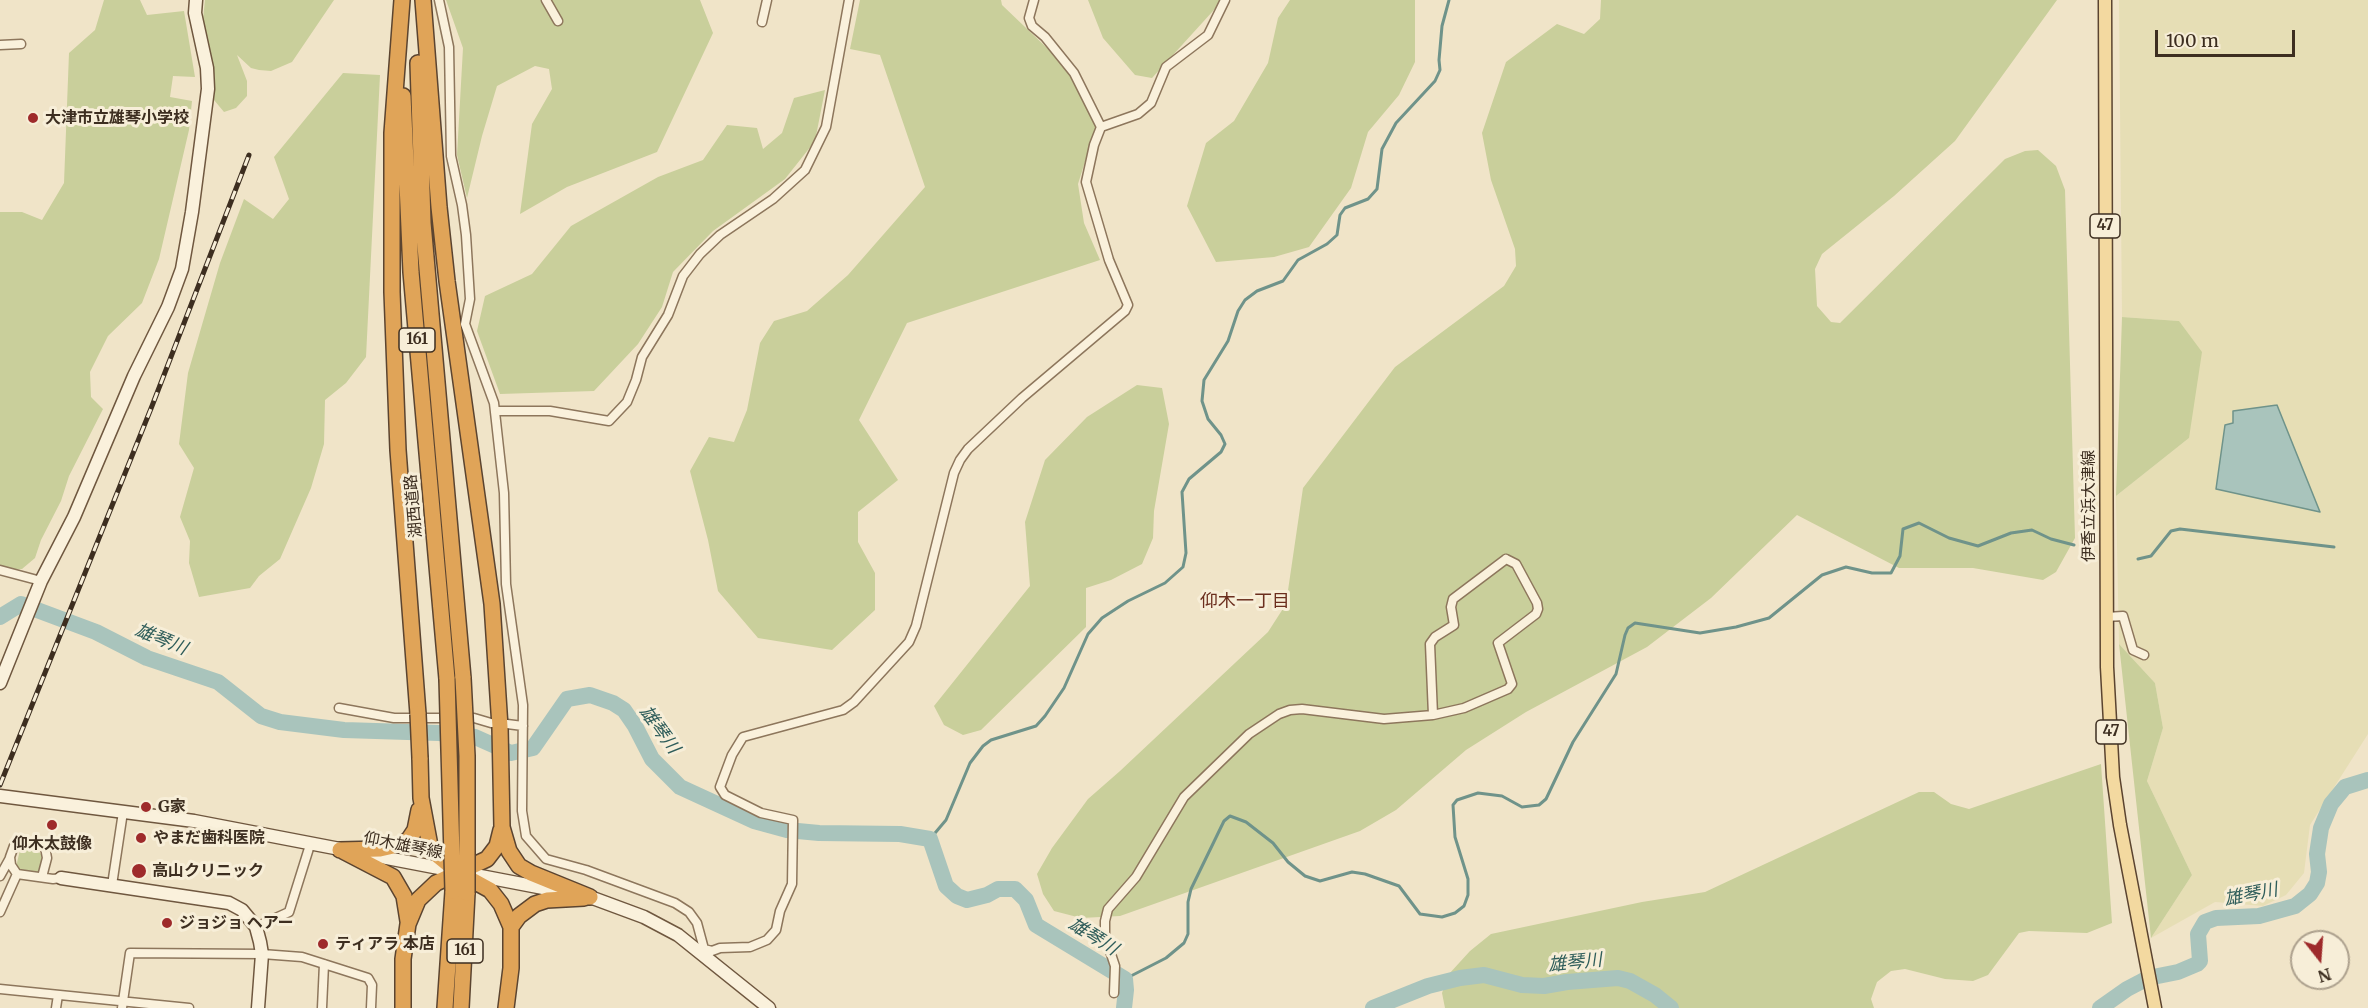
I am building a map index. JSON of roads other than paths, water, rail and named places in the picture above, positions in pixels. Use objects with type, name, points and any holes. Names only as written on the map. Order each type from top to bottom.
[{"type":"highway","name":"湖西道路","points":[[403,0],[404,158],[410,261],[455,679],[467,756],[460,892],[461,1008]]},
{"type":"highway","points":[[403,0],[392,133],[392,292],[398,450],[422,798],[430,846],[437,855],[459,873],[485,887],[504,909],[511,927],[511,968],[506,1008]]},
{"type":"highway","name":"湖西道路","points":[[421,0],[417,53],[423,223],[455,679]]},
{"type":"highway","points":[[421,0],[447,282],[492,604],[502,827],[509,851],[519,866],[590,897]]},
{"type":"highway","points":[[340,850],[380,849],[405,842],[415,830],[422,798]]},
{"type":"highway","points":[[408,924],[418,900],[436,883],[479,864],[490,856],[497,846],[502,827]]},
{"type":"highway","points":[[340,850],[393,877],[405,896],[408,924],[403,959],[404,1008]]},
{"type":"highway","name":"湖西道路","points":[[445,1008],[460,892]]},
{"type":"highway","points":[[511,927],[524,911],[539,902],[590,897]]},
{"type":"main road","name":"伊香立浜大津線","points":[[2105,0],[2106,667],[2120,825],[2155,1008]]},
{"type":"street","points":[[0,683],[41,581],[74,517],[134,376],[168,307],[182,269],[196,189],[208,89],[207,68],[195,13],[196,0]]},
{"type":"street","points":[[439,0],[449,47],[451,156],[466,235],[470,299],[465,324],[495,411],[504,493],[506,584],[523,705],[522,811],[526,836],[546,859],[586,870],[675,903],[689,912],[697,923],[702,951],[750,947],[767,940],[776,930],[780,911],[792,884],[793,820],[762,813],[739,803],[725,795],[720,787],[728,763],[743,737],[843,710],[854,702],[909,642],[916,626],[951,485],[960,460],[968,449],[1022,398],[1125,311],[1128,305],[1109,260],[1086,182],[1094,145],[1101,127],[1074,73],[1045,37],[1032,26],[1029,18],[1034,0]]},
{"type":"street","points":[[546,0],[558,21]]},
{"type":"street","points":[[762,22],[767,0]]},
{"type":"street","points":[[495,411],[550,411],[609,421],[627,402],[642,357],[668,315],[683,276],[700,254],[720,236],[773,199],[805,170],[826,127],[833,102],[842,33],[849,0]]},
{"type":"street","points":[[1101,127],[1137,114],[1151,103],[1166,67],[1208,35],[1225,0]]},
{"type":"street","points":[[0,45],[21,44]]},
{"type":"street","points":[[1114,993],[1115,966],[1105,936],[1108,909],[1136,877],[1184,797],[1249,734],[1279,714],[1290,710],[1302,709],[1384,719],[1433,715],[1464,708],[1508,689],[1512,684],[1498,643],[1536,614],[1538,609],[1537,603],[1513,561],[1506,559],[1453,599],[1451,607],[1454,625],[1435,637],[1430,644],[1433,715]]},
{"type":"street","points":[[0,570],[41,581]]},
{"type":"street","points":[[2106,617],[2123,616],[2133,650],[2144,655]]},
{"type":"street","points":[[339,708],[394,718],[474,718],[523,731]]},
{"type":"street","name":"仰木雄琴線","points":[[0,796],[194,821],[590,897],[644,917],[678,935],[702,951],[764,1006]]},
{"type":"street","points":[[112,885],[123,812]]},
{"type":"street","points":[[0,876],[14,846],[25,841],[45,847],[50,867],[61,878]]},
{"type":"street","points":[[256,927],[289,912],[310,844]]},
{"type":"street","points":[[10,857],[10,865],[17,874],[61,878],[229,903],[242,910],[256,927],[262,954],[258,1008]]},
{"type":"street","points":[[42,877],[47,858]]},
{"type":"street","points":[[0,912],[17,874]]},
{"type":"street","points":[[123,1005],[130,953],[262,954],[302,957],[368,978],[372,985],[371,1008]]},
{"type":"street","points":[[322,1008],[324,964]]},
{"type":"street","points":[[0,988],[123,1005],[189,1008]]},
{"type":"street","points":[[56,1008],[58,995]]},
{"type":"water","points":[[2277,405],[2320,512],[2216,489],[2225,425],[2233,423],[2233,411]]},
{"type":"waterway","points":[[930,839],[946,820],[970,763],[983,746],[991,740],[1036,726],[1064,688],[1088,634],[1102,618],[1128,601],[1165,583],[1183,567],[1186,553],[1182,492],[1189,479],[1221,452],[1225,444],[1208,419],[1202,401],[1204,380],[1228,341],[1238,311],[1245,300],[1257,291],[1283,281],[1298,260],[1327,244],[1337,235],[1340,215],[1345,208],[1368,199],[1377,189],[1382,149],[1396,123],[1435,81],[1440,70],[1442,26],[1449,0]]},
{"type":"waterway","points":[[1125,979],[1166,958],[1184,943],[1188,934],[1188,902],[1191,889],[1224,821],[1230,816],[1246,822],[1273,843],[1288,862],[1305,876],[1320,881],[1352,872],[1365,874],[1399,886],[1420,914],[1442,917],[1455,913],[1464,906],[1468,895],[1468,879],[1455,837],[1453,805],[1457,800],[1478,793],[1502,796],[1522,807],[1539,805],[1546,799],[1573,742],[1616,674],[1625,635],[1628,628],[1635,623],[1700,633],[1769,618],[1822,575],[1846,567],[1872,573],[1891,573],[1900,556],[1903,529],[1919,523],[1949,538],[1978,546],[2011,533],[2032,530],[2051,539],[2074,545]]},
{"type":"waterway","points":[[2138,559],[2151,556],[2171,531],[2180,529],[2334,547]]},
{"type":"waterway","name":"雄琴川","points":[[0,617],[21,604],[96,632],[147,658],[218,682],[261,716],[280,722],[344,730],[439,733],[475,737],[511,753],[533,748],[567,699],[590,695],[613,703],[624,710],[652,759],[680,787],[754,821],[787,830],[819,833],[900,834],[930,839],[946,886],[957,896],[967,900],[987,895],[998,889],[1015,889],[1026,900],[1036,925],[1125,979],[1124,1008]]},
{"type":"waterway","name":"雄琴川","points":[[2100,1008],[2127,989],[2148,978],[2178,972],[2197,964],[2200,961],[2198,934],[2205,922],[2216,918],[2259,916],[2295,906],[2310,894],[2317,883],[2319,872],[2317,854],[2321,828],[2331,804],[2345,787],[2368,780]]},
{"type":"waterway","name":"雄琴川","points":[[1373,1008],[1428,986],[1484,975],[1522,985],[1544,986],[1618,978],[1630,981],[1655,995],[1671,1008]]},
{"type":"railway","points":[[0,785],[152,406],[249,155]]},
{"type":"place","name":"大津市立雄琴小学校","points":[[33,118]]},
{"type":"place","name":"G家","points":[[146,807]]},
{"type":"place","name":"仰木太鼓像","points":[[52,825]]},
{"type":"place","name":"やまだ歯科医院","points":[[141,838]]},
{"type":"place","name":"高山クリニック","points":[[139,871]]},
{"type":"place","name":"ジョジョ ヘアー","points":[[167,923]]},
{"type":"place","name":"ティアラ 本店","points":[[323,944]]},
{"type":"district","name":"仰木一丁目","points":[[1245,602]]}]
